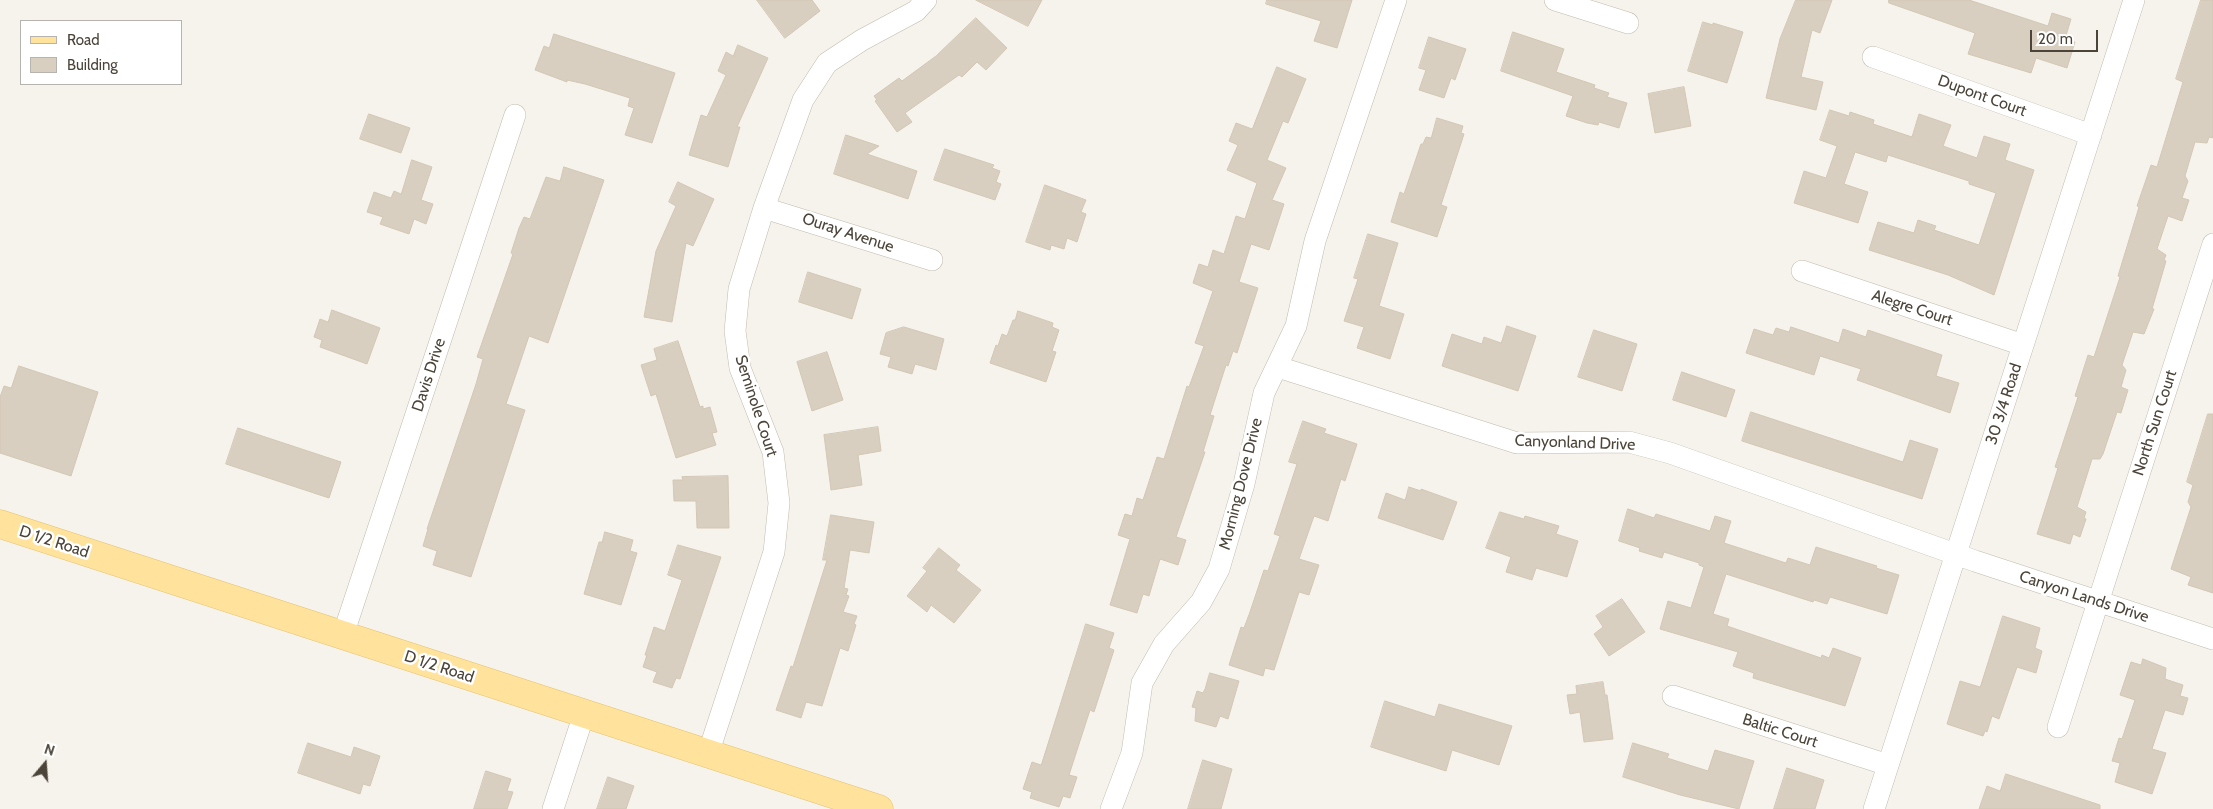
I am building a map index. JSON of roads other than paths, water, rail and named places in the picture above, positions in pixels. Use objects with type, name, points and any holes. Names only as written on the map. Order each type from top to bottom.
[{"type":"main road","name":"D 1/2 Road","points":[[0,524],[879,809]]},
{"type":"street","name":"Seminole Court","points":[[708,754],[774,552],[779,503],[773,452],[740,368],[735,331],[739,289],[764,208],[803,100],[827,63],[862,40],[916,11],[926,0]]},
{"type":"street","name":"Morning Dove Drive","points":[[1111,809],[1132,753],[1142,682],[1164,644],[1201,602],[1219,568],[1244,484],[1264,394],[1296,326],[1315,241],[1396,0]]},
{"type":"street","points":[[1555,0],[1628,23]]},
{"type":"street","name":"30 3/4 Road","points":[[1874,809],[2134,0]]},
{"type":"street","name":"Dupont Court","points":[[1873,57],[2090,135]]},
{"type":"street","name":"Davis Drive","points":[[343,635],[515,115]]},
{"type":"street","name":"Ouray Avenue","points":[[764,208],[932,260]]},
{"type":"street","name":"North Sun Court","points":[[2058,727],[2213,244]]},
{"type":"street","name":"Alegre Court","points":[[1802,271],[2023,345]]},
{"type":"street","name":"Canyonland Drive","points":[[1278,367],[1517,444],[1630,442],[1770,488],[1956,554]]},
{"type":"street","name":"Canyon Lands Drive","points":[[1956,554],[2213,639]]},
{"type":"street","name":"Baltic Court","points":[[1673,696],[1888,765]]},
{"type":"street","points":[[552,809],[584,714]]}]
